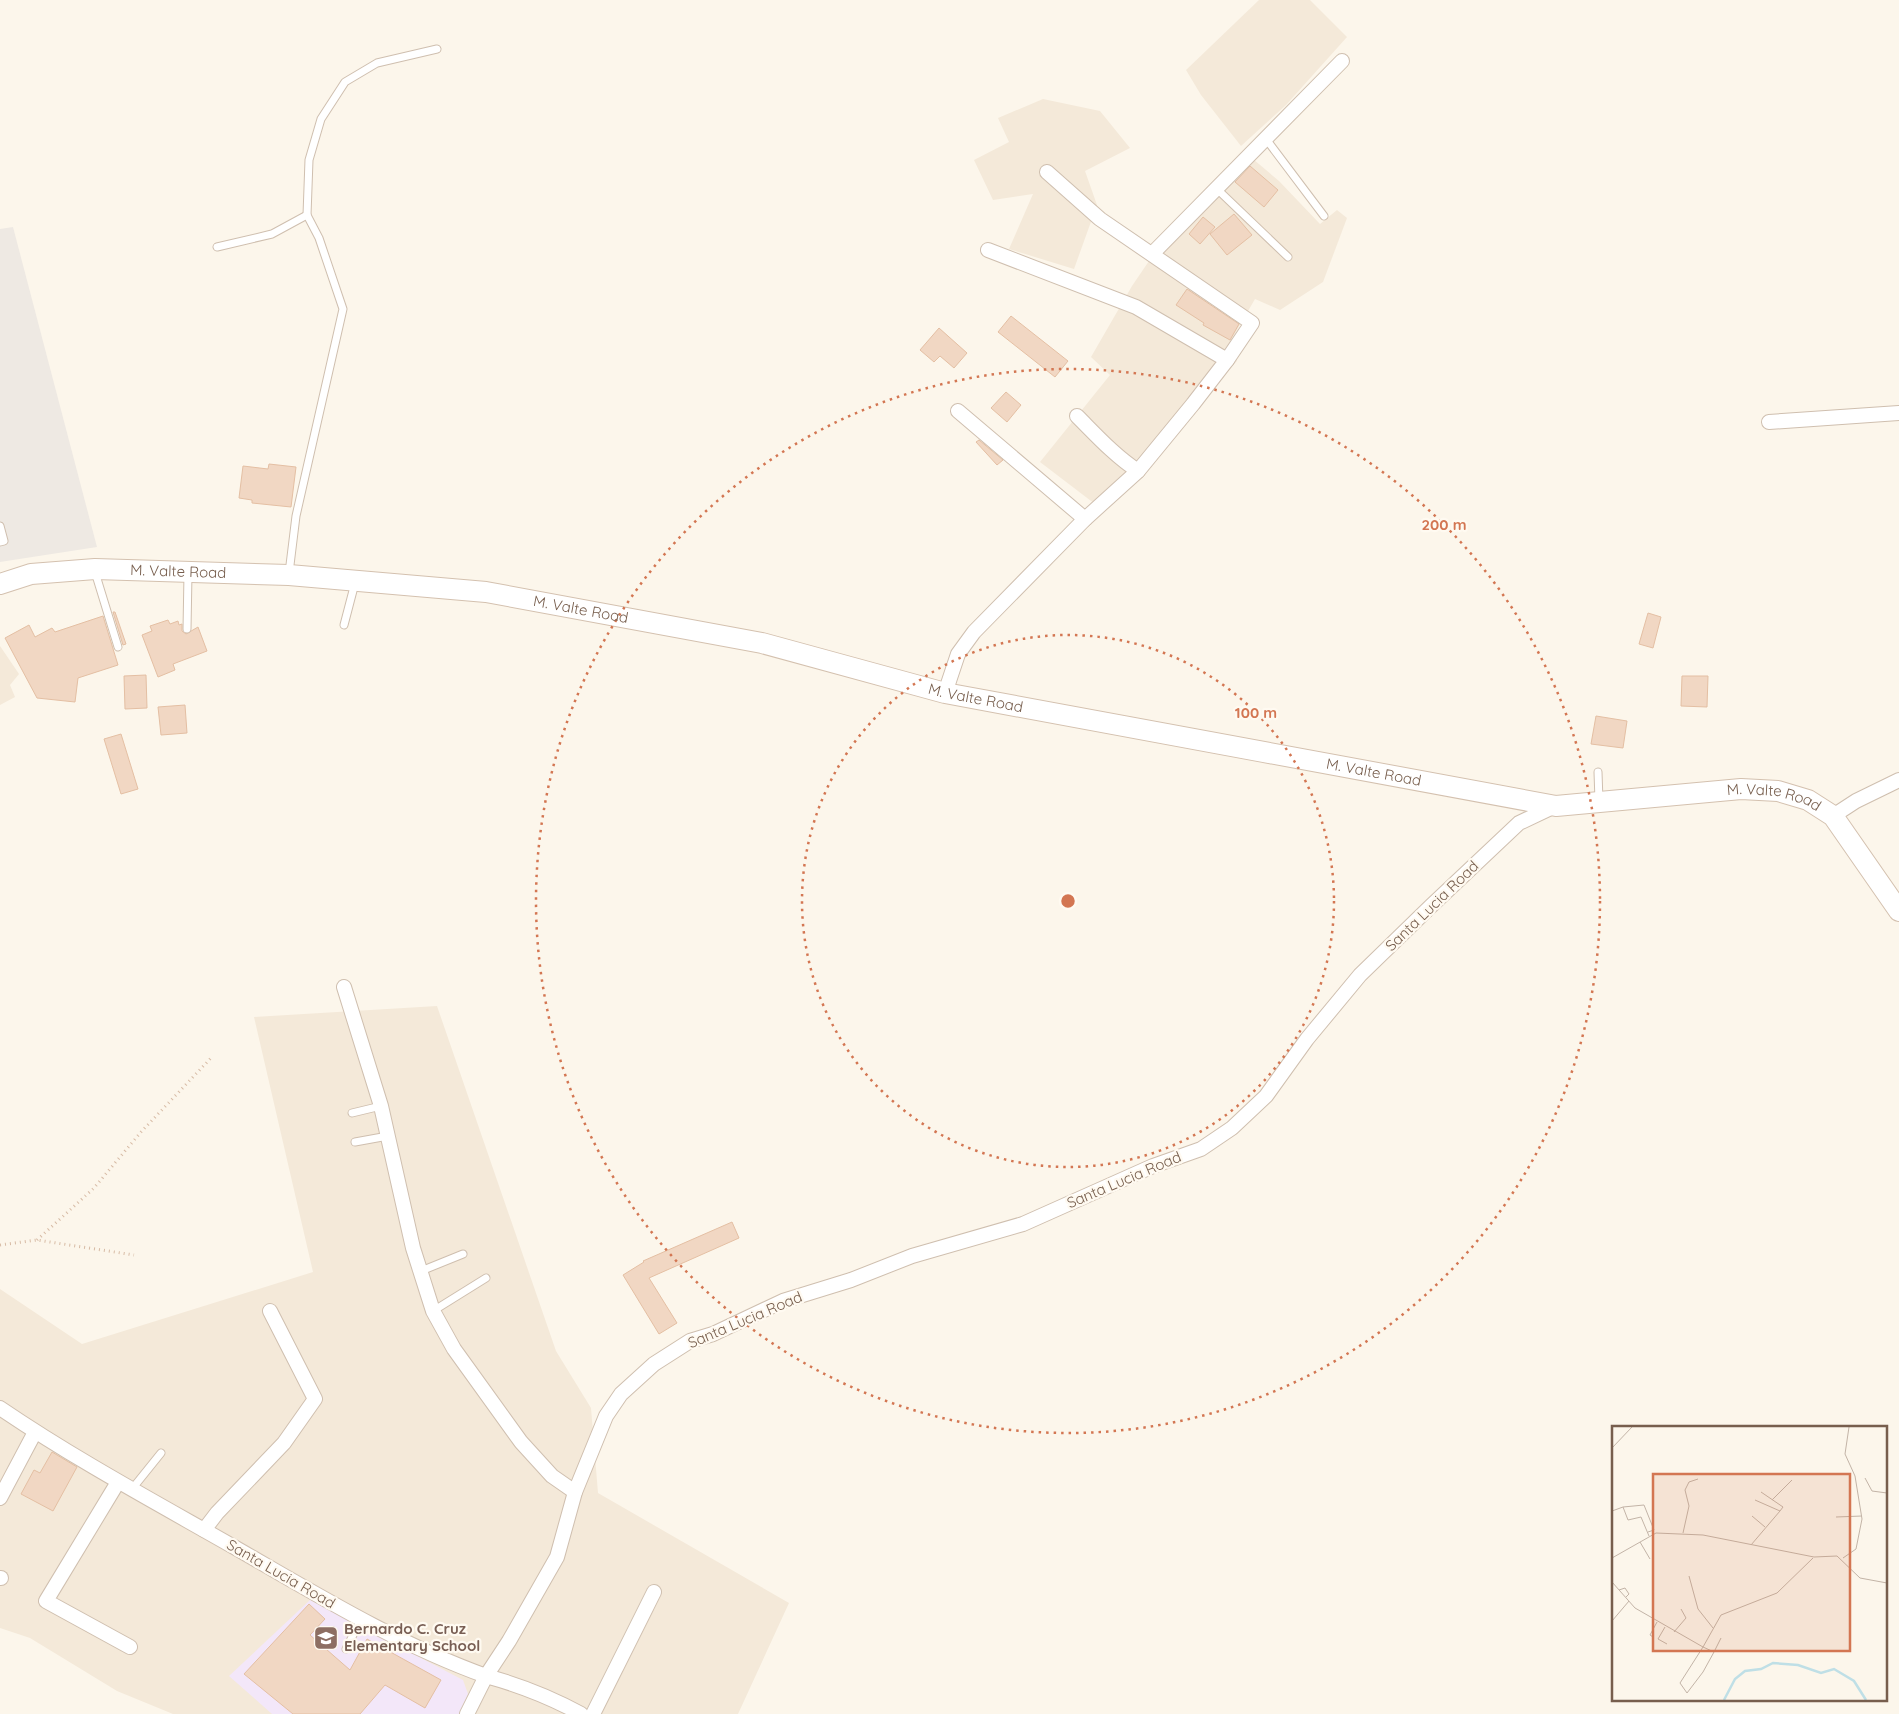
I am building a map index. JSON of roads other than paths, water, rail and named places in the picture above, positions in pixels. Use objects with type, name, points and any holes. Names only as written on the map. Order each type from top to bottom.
[{"type":"main road","name":"M. Valte Road","points":[[0,584],[31,574],[95,569],[289,575],[486,592],[762,643],[945,693],[1556,806],[1741,790],[1778,791],[1808,800],[1833,816],[1899,911]]},
{"type":"street","points":[[1152,254],[1342,61]]},
{"type":"street","points":[[945,693],[958,654],[974,632],[1085,519],[1138,471],[1227,360],[1252,323],[1100,219],[1047,172]]},
{"type":"street","points":[[988,250],[1136,307],[1227,360]]},
{"type":"street","points":[[958,411],[1085,519]]},
{"type":"street","points":[[1769,422],[1899,413]]},
{"type":"street","points":[[1077,416],[1104,443],[1138,471]]},
{"type":"street","points":[[1833,816],[1856,801],[1899,780]]},
{"type":"street","name":"Santa Lucia Road","points":[[0,1408],[118,1482],[388,1634],[451,1663],[486,1676],[509,1641],[557,1557],[575,1492],[606,1416],[621,1394],[654,1364],[690,1341],[712,1334],[784,1302],[851,1280],[912,1256],[1023,1224],[1153,1166],[1201,1149],[1232,1128],[1266,1096],[1307,1039],[1360,975],[1430,906],[1520,823],[1556,806]]},
{"type":"street","points":[[344,987],[381,1106],[414,1248],[433,1311],[454,1349],[521,1442],[552,1476],[575,1492]]},
{"type":"street","points":[[204,1530],[217,1513],[284,1443],[314,1398],[270,1311]]},
{"type":"street","points":[[0,1498],[36,1432]]},
{"type":"street","points":[[118,1482],[46,1601],[130,1647]]},
{"type":"street","points":[[593,1714],[654,1592]]},
{"type":"street","points":[[467,1714],[486,1676],[547,1698],[581,1714]]},
{"type":"lane","points":[[289,575],[296,516],[343,309],[319,238],[307,214],[309,160],[316,135],[321,119],[345,82],[377,63],[438,49]]},
{"type":"lane","points":[[1266,139],[1324,216]]},
{"type":"lane","points":[[1217,189],[1288,256]]},
{"type":"lane","points":[[217,247],[272,234],[307,214]]},
{"type":"lane","points":[[0,526],[4,541],[0,542]]},
{"type":"lane","points":[[95,569],[118,647]]},
{"type":"lane","points":[[187,629],[188,571]]},
{"type":"lane","points":[[344,625],[355,581]]},
{"type":"lane","points":[[1598,772],[1599,802]]},
{"type":"lane","points":[[352,1113],[381,1106]]},
{"type":"lane","points":[[355,1142],[388,1136]]},
{"type":"lane","points":[[421,1272],[463,1254]]},
{"type":"lane","points":[[433,1311],[486,1278]]},
{"type":"lane","points":[[132,1489],[161,1453]]},
{"type":"lane","points":[[346,1649],[361,1619]]},
{"type":"place","name":"Bernardo C. Cruz Elementary School","points":[[326,1638]]}]
